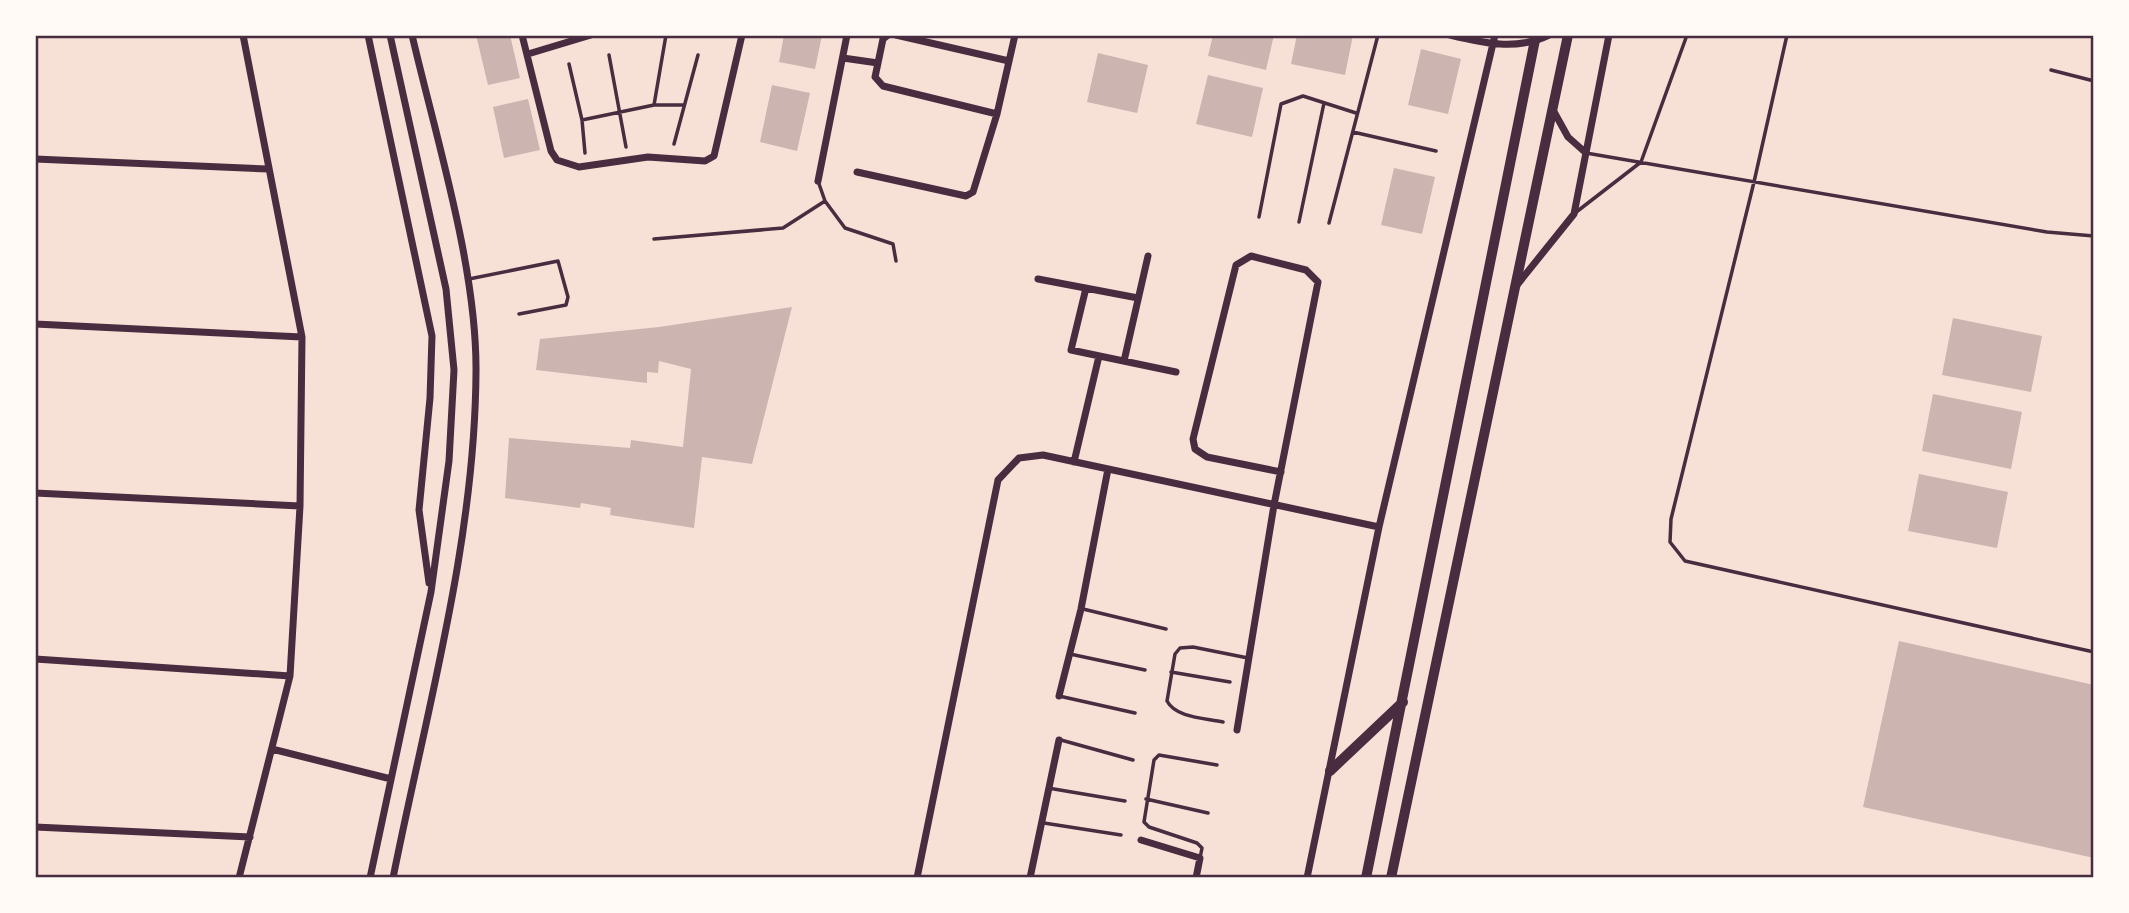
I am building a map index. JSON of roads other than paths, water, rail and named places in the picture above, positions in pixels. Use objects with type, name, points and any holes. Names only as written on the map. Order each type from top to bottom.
[{"type":"main road","points":[[1391,878],[1568,35]]},
{"type":"main road","points":[[1366,878],[1403,702],[1532,38]]},
{"type":"main road","points":[[1330,771],[1403,702]]},
{"type":"street","points":[[239,878],[290,676],[300,506],[302,337],[243,35]]},
{"type":"street","points":[[368,35],[432,336],[430,398],[419,510],[431,592]]},
{"type":"street","points":[[370,878],[431,592],[449,461],[454,370],[446,289],[390,35]]},
{"type":"street","points":[[393,878],[454,582],[471,470],[476,370],[467,279],[412,35]]},
{"type":"street","points":[[522,35],[551,151],[565,165],[579,167],[648,157],[705,161],[714,156],[742,35]]},
{"type":"street","points":[[528,54],[591,35]]},
{"type":"street","points":[[818,181],[847,35]]},
{"type":"street","points":[[888,35],[883,38],[876,77],[883,86],[997,114]]},
{"type":"street","points":[[895,35],[1009,61]]},
{"type":"street","points":[[857,172],[966,195],[976,188],[1016,35]]},
{"type":"street","points":[[1450,35],[1493,45],[1549,35]]},
{"type":"street","points":[[1307,878],[1379,527],[1495,35]]},
{"type":"street","points":[[1515,288],[1574,214],[1609,35]]},
{"type":"street","points":[[843,58],[878,63]]},
{"type":"street","points":[[1552,109],[1569,137],[1586,153]]},
{"type":"street","points":[[35,159],[268,169]]},
{"type":"street","points":[[1124,361],[1148,256]]},
{"type":"street","points":[[1237,730],[1274,505],[1281,472],[1318,282],[1306,270],[1251,256],[1236,265],[1194,439],[1195,449],[1207,457],[1281,472]]},
{"type":"street","points":[[1038,279],[1139,298]]},
{"type":"street","points":[[1086,288],[1071,350],[1176,372]]},
{"type":"street","points":[[35,324],[302,337]]},
{"type":"street","points":[[1074,462],[1099,356]]},
{"type":"street","points":[[917,878],[998,480],[1019,458],[1043,455],[1379,527]]},
{"type":"street","points":[[1059,696],[1081,609],[1108,469]]},
{"type":"street","points":[[35,494],[300,506]]},
{"type":"street","points":[[35,659],[290,676]]},
{"type":"street","points":[[1030,878],[1059,740]]},
{"type":"street","points":[[272,749],[391,779]]},
{"type":"street","points":[[35,827],[250,837]]},
{"type":"street","points":[[1141,841],[1199,858],[1196,878]]},
{"type":"lane","points":[[654,105],[666,35]]},
{"type":"lane","points":[[1329,223],[1378,35]]},
{"type":"lane","points":[[1574,214],[1641,162],[1687,35]]},
{"type":"lane","points":[[1787,35],[1754,182],[1671,519],[1670,542],[1685,561],[2094,652]]},
{"type":"lane","points":[[609,55],[626,147]]},
{"type":"lane","points":[[674,144],[698,55]]},
{"type":"lane","points":[[569,64],[582,120],[585,153]]},
{"type":"lane","points":[[2051,70],[2094,80]]},
{"type":"lane","points":[[1259,218],[1281,104],[1303,96],[1356,113]]},
{"type":"lane","points":[[1299,222],[1324,103]]},
{"type":"lane","points":[[582,120],[654,105],[684,106]]},
{"type":"lane","points":[[1352,132],[1436,151]]},
{"type":"lane","points":[[1586,153],[2048,232],[2094,236]]},
{"type":"lane","points":[[818,181],[825,201],[845,228],[893,244],[896,261]]},
{"type":"lane","points":[[654,239],[783,228],[825,201]]},
{"type":"lane","points":[[467,279],[558,261],[568,297],[566,305],[519,314]]},
{"type":"lane","points":[[1081,609],[1166,629]]},
{"type":"lane","points":[[1223,722],[1177,712],[1171,708],[1167,701],[1175,654],[1180,648],[1192,647],[1248,657]]},
{"type":"lane","points":[[1069,654],[1145,670]]},
{"type":"lane","points":[[1171,672],[1230,682]]},
{"type":"lane","points":[[1059,696],[1135,713]]},
{"type":"lane","points":[[1059,740],[1133,760]]},
{"type":"lane","points":[[1199,858],[1202,848],[1198,843],[1149,827],[1144,822],[1146,799],[1154,760],[1159,755],[1217,765]]},
{"type":"lane","points":[[1047,788],[1125,801]]},
{"type":"lane","points":[[1146,799],[1208,813]]},
{"type":"lane","points":[[1040,822],[1121,835]]}]
